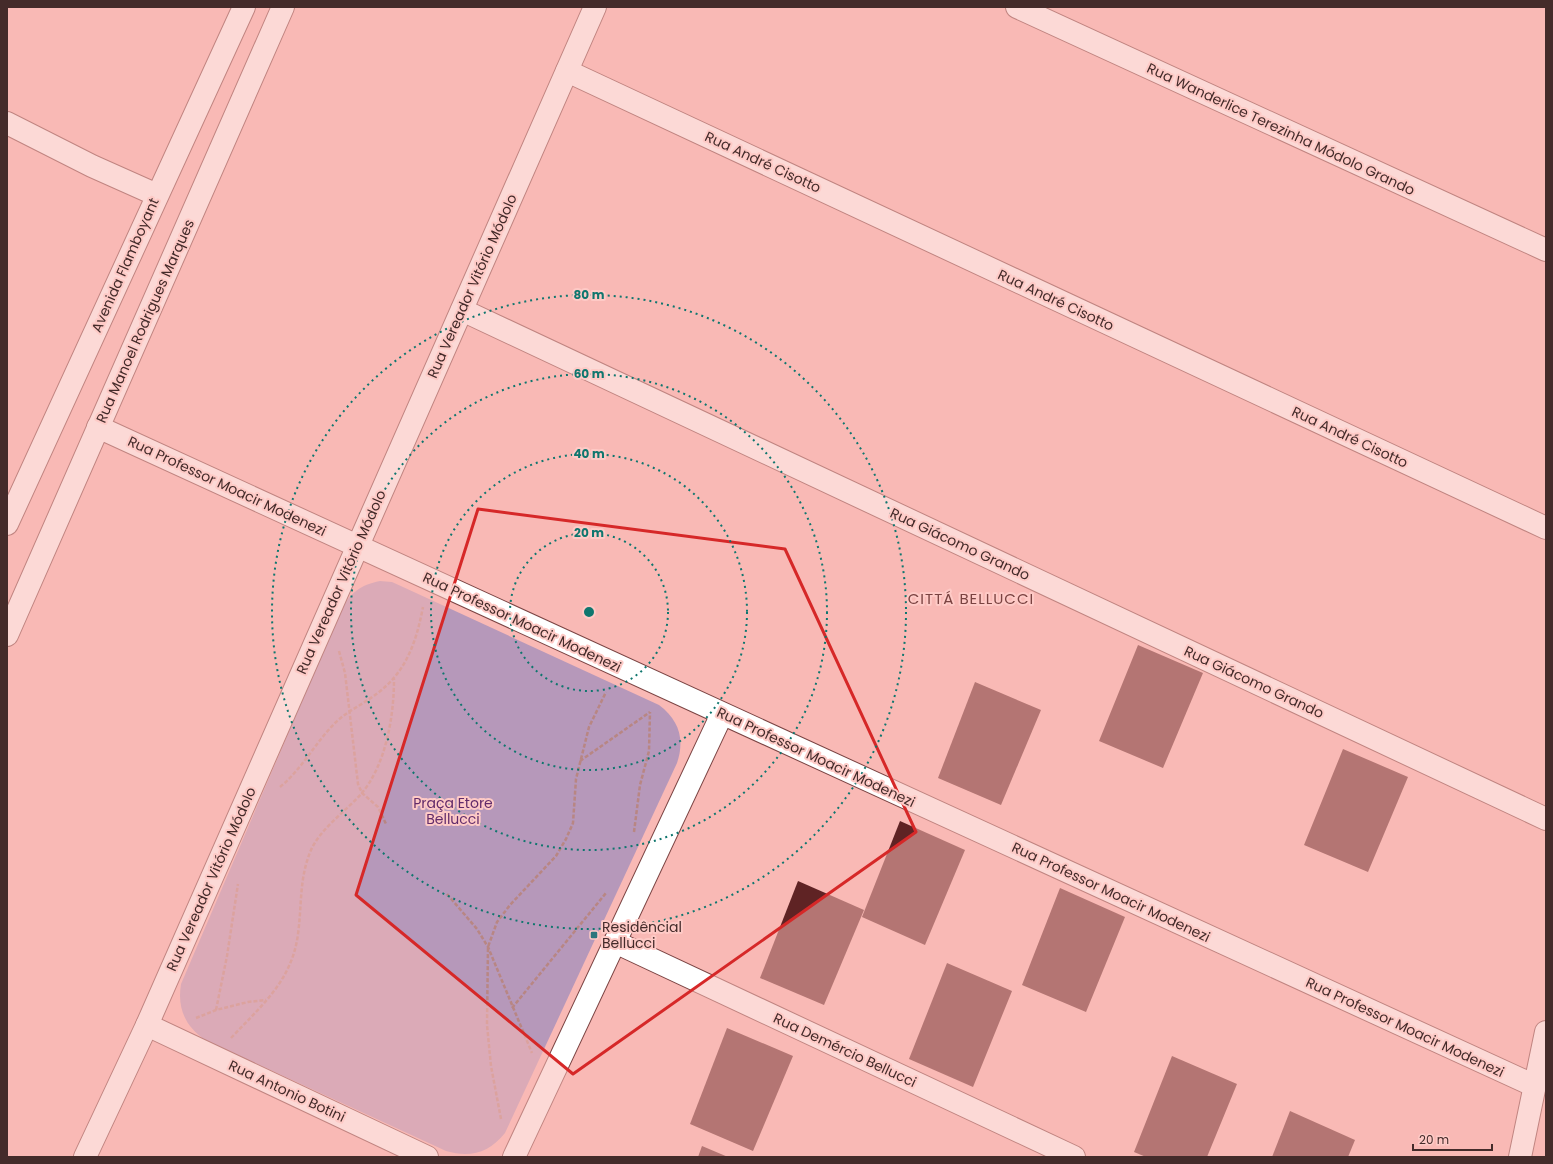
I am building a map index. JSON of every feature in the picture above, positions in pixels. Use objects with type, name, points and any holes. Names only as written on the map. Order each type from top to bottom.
[{"type":"street","name":"Avenida Flamboyant","points":[[7,524],[244,7]]},
{"type":"street","name":"Rua Manoel Rodrigues Marques","points":[[7,635],[284,7]]},
{"type":"street","name":"Rua Vereador Vitório Módolo","points":[[85,1157],[147,1025],[356,546],[462,310],[595,7]]},
{"type":"street","name":"Rua Wanderlice Terezinha Módolo Grando","points":[[1017,7],[1546,250]]},
{"type":"street","name":"Rua André Cisotto","points":[[567,71],[1546,528]]},
{"type":"street","points":[[7,123],[92,166],[157,195]]},
{"type":"street","name":"Rua Giácomo Grando","points":[[462,310],[1546,819]]},
{"type":"street","name":"Rua Professor Moacir Modenezi","points":[[98,427],[1535,1086]]},
{"type":"street","points":[[514,1157],[722,714]]},
{"type":"street","name":"Rua Demércio Bellucci","points":[[615,942],[1074,1157]]},
{"type":"street","name":"Rua Antonio Botini","points":[[147,1025],[427,1157]]},
{"type":"street","points":[[1520,1157],[1546,1032]]},
{"type":"path","points":[[278,789],[294,775],[315,745],[336,722],[349,711],[374,696],[394,679],[412,648],[423,607]]},
{"type":"path","points":[[337,643],[345,673],[358,784],[362,792],[378,807],[386,824]]},
{"type":"path","points":[[229,1040],[277,989],[284,977],[295,949],[298,935],[300,891],[306,864],[312,849],[329,825],[362,792],[381,757],[392,719],[394,679]]},
{"type":"path","points":[[502,1119],[491,1066],[487,1025],[488,947],[497,922],[510,905],[556,856],[566,839],[573,823],[576,779],[580,760],[589,727],[606,692]]},
{"type":"path","points":[[580,760],[650,712],[649,751],[640,785],[634,832]]},
{"type":"path","points":[[216,1010],[227,956],[239,878]]},
{"type":"path","points":[[512,1008],[606,893]]},
{"type":"path","points":[[447,894],[477,929],[488,947],[512,1008],[532,1053]]},
{"type":"path","points":[[196,1018],[216,1010],[248,1002],[266,1000]]},
{"type":"highlighted area","points":[[478,509],[785,549],[916,832],[573,1074],[356,895]]},
{"type":"green space","name":"Praça Etore Bellucci","points":[[380,581],[392,582],[659,705],[666,711],[676,724],[680,738],[677,763],[505,1133],[499,1140],[486,1149],[471,1154],[446,1151],[205,1040],[192,1029],[184,1016],[180,1001],[181,984],[341,610],[352,594],[361,587]]},
{"type":"building","points":[[1138,645],[1203,673],[1163,768],[1099,741]]},
{"type":"building","points":[[975,682],[1041,710],[1001,805],[938,778]]},
{"type":"building","points":[[1343,749],[1408,777],[1368,872],[1304,845]]},
{"type":"building","points":[[900,821],[965,850],[925,945],[862,917]]},
{"type":"building","points":[[798,881],[864,910],[824,1005],[760,978]]},
{"type":"building","points":[[1060,888],[1125,917],[1086,1012],[1022,985]]},
{"type":"building","points":[[947,963],[1012,991],[973,1087],[909,1059]]},
{"type":"building","points":[[727,1028],[793,1056],[753,1151],[690,1124]]},
{"type":"building","points":[[1172,1056],[1237,1084],[1207,1157],[1146,1157],[1134,1152]]},
{"type":"building","points":[[1290,1111],[1355,1140],[1348,1157],[1272,1157]]},
{"type":"building","points":[[702,1146],[728,1157],[698,1157]]},
{"type":"place","name":"Residêncial Bellucci","points":[[594,935]]},
{"type":"district","name":"CITTÁ BELLUCCI","points":[[971,598]]}]
